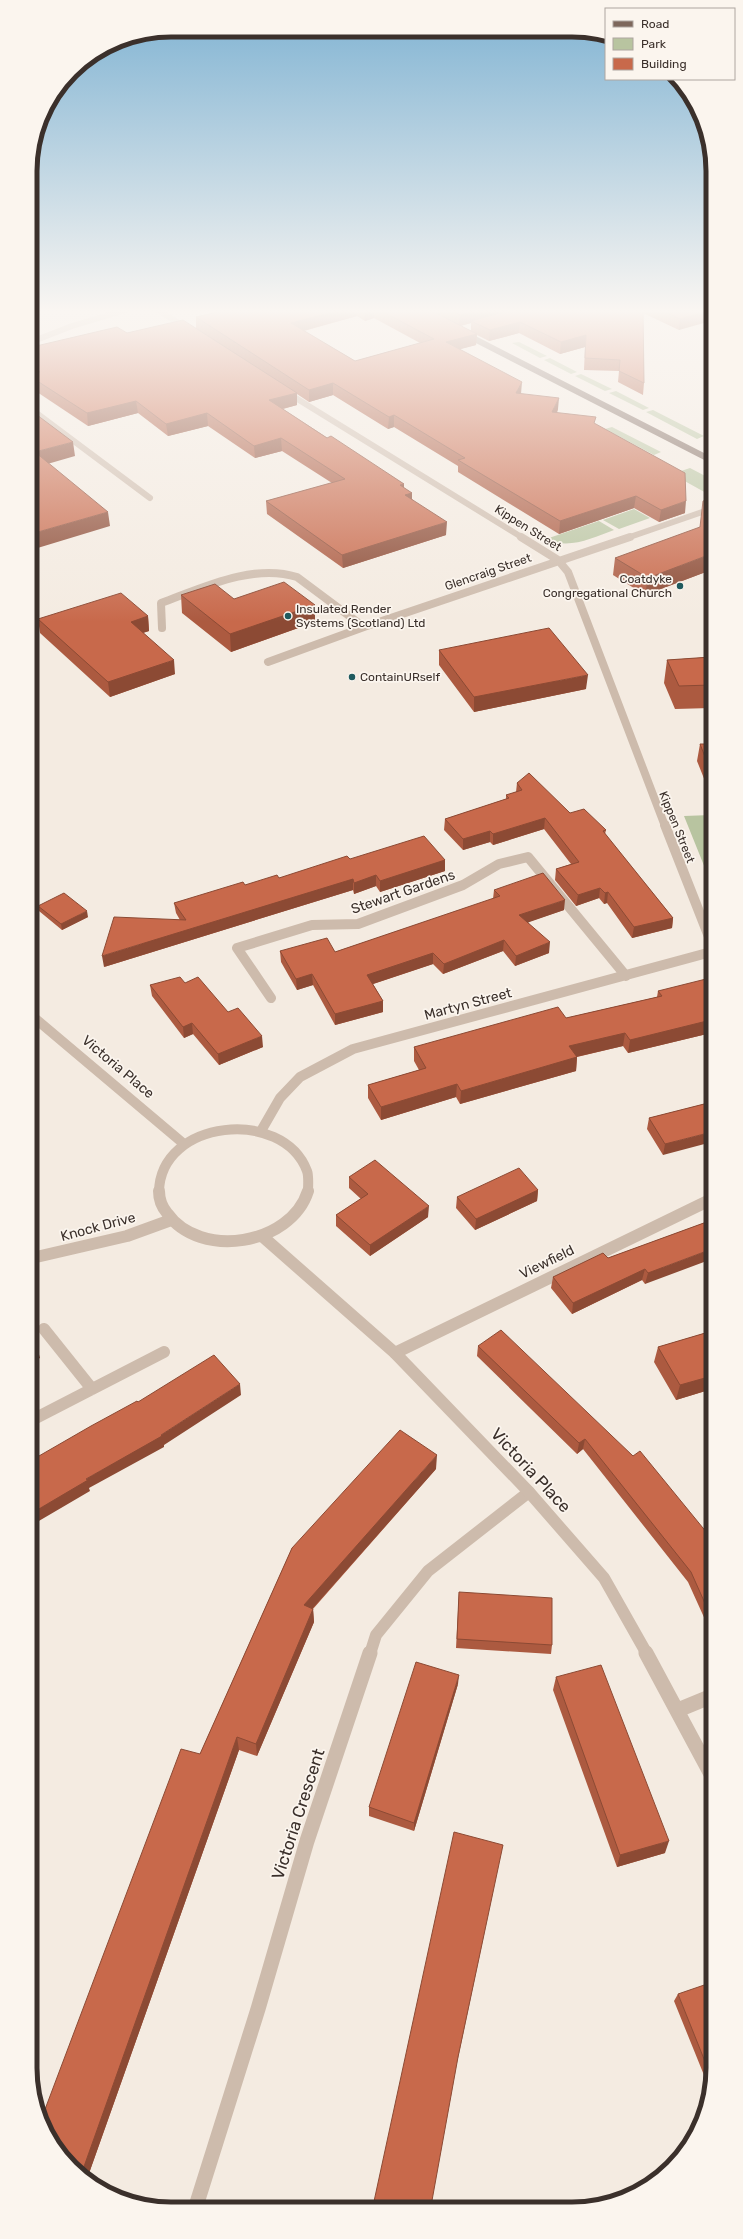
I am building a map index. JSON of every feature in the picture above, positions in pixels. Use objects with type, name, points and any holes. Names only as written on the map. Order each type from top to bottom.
[{"type":"main road","points":[[620,413],[706,457]]},
{"type":"street","points":[[37,413],[150,498]]},
{"type":"street","name":"Kippen Street","points":[[321,413],[558,560],[568,572],[628,733],[706,929]]},
{"type":"street","name":"Glencraig Street","points":[[268,662],[364,627],[706,511]]},
{"type":"street","points":[[162,628],[161,603],[213,584],[270,571],[296,576],[364,627]]},
{"type":"street","name":"Stewart Gardens","points":[[271,998],[237,948],[312,925],[358,924],[463,885],[499,864],[528,857],[626,976]]},
{"type":"street","name":"Martyn Street","points":[[261,1131],[280,1098],[300,1077],[353,1049],[706,953]]},
{"type":"street","name":"Victoria Place","points":[[37,1020],[184,1144]]},
{"type":"street","points":[[242,1128],[261,1131],[283,1140],[299,1153],[308,1170],[309,1190],[301,1208],[285,1224],[262,1236],[238,1241],[212,1240],[188,1233],[171,1220],[161,1205],[158,1189],[161,1172],[170,1157],[184,1144],[201,1135],[221,1130],[242,1128]]},
{"type":"street","name":"Viewfield","points":[[395,1353],[706,1202]]},
{"type":"street","name":"Knock Drive","points":[[37,1257],[127,1236],[171,1220]]},
{"type":"street","name":"Victoria Place","points":[[262,1236],[395,1353],[529,1492],[604,1578],[678,1710],[706,1764]]},
{"type":"street","points":[[44,1329],[92,1389]]},
{"type":"street","points":[[37,1417],[164,1352]]},
{"type":"street","name":"Victoria Crescent","points":[[197,2202],[258,2009],[307,1841],[376,1635],[428,1571],[529,1492]]},
{"type":"street","points":[[678,1710],[706,1698]]},
{"type":"green space","points":[[649,413],[660,413],[704,436],[697,439]]},
{"type":"green space","points":[[612,427],[661,452],[654,455],[605,429]]},
{"type":"green space","points":[[690,468],[706,476],[706,493],[672,474]]},
{"type":"green space","points":[[634,509],[650,518],[619,529],[603,520]]},
{"type":"green space","points":[[599,521],[614,530],[580,542],[563,543],[546,539]]},
{"type":"green space","points":[[706,815],[706,871],[684,816]]},
{"type":"building","points":[[152,413],[205,413],[166,424]]},
{"type":"building","points":[[208,413],[290,413],[327,438],[331,436],[404,484],[400,485],[412,493],[405,495],[447,522],[342,555],[266,501],[345,479],[281,438],[254,446]]},
{"type":"building","points":[[383,413],[565,413],[596,417],[594,423],[685,473],[686,501],[661,510],[636,496],[560,521],[458,460],[465,458],[394,415],[389,417]]},
{"type":"building","points":[[37,415],[73,442],[37,451]]},
{"type":"building","points":[[37,454],[108,512],[37,532]]},
{"type":"building","points":[[706,500],[706,556],[648,578],[615,558],[700,527],[703,501]]},
{"type":"building","points":[[284,582],[315,605],[230,634],[181,595],[215,584],[234,599]]},
{"type":"building","points":[[121,593],[148,616],[131,622],[174,660],[108,682],[38,619]]},
{"type":"building","points":[[549,628],[588,675],[474,697],[439,650]]},
{"type":"building","points":[[706,657],[706,685],[679,686],[667,660]]},
{"type":"building","points":[[700,744],[706,744],[706,759]]},
{"type":"building","points":[[529,773],[570,813],[584,809],[606,830],[603,831],[673,918],[634,927],[608,892],[605,893],[600,888],[578,895],[556,869],[579,862],[545,818],[493,834],[490,831],[463,839],[445,819],[509,798],[506,795],[522,790],[517,783]]},
{"type":"building","points":[[424,836],[445,860],[380,881],[376,875],[354,883],[353,879],[102,956],[114,917],[186,920],[174,903],[243,882],[245,885],[277,875],[279,878],[347,856],[350,859]]},
{"type":"building","points":[[543,873],[565,900],[519,915],[550,942],[516,956],[504,940],[444,964],[433,953],[367,975],[383,1001],[335,1014],[312,974],[296,979],[280,951],[327,938],[335,952],[500,896],[494,890]]},
{"type":"building","points":[[64,893],[87,911],[61,924],[38,906]]},
{"type":"building","points":[[180,977],[185,983],[198,977],[228,1012],[238,1008],[262,1036],[218,1054],[192,1023],[183,1027],[150,985]]},
{"type":"building","points":[[706,979],[706,1021],[630,1040],[625,1033],[569,1046],[577,1057],[461,1091],[457,1084],[381,1107],[368,1085],[426,1068],[414,1047],[558,1007],[566,1018],[662,996],[658,991]]},
{"type":"building","points":[[706,1104],[706,1134],[665,1144],[649,1118]]},
{"type":"building","points":[[375,1160],[429,1206],[370,1245],[336,1215],[368,1194],[349,1177]]},
{"type":"building","points":[[519,1168],[538,1190],[476,1219],[457,1197]]},
{"type":"building","points":[[706,1222],[706,1251],[648,1273],[645,1269],[573,1303],[553,1277],[603,1253],[608,1258]]},
{"type":"building","points":[[501,1330],[633,1456],[640,1451],[706,1532],[706,1606],[691,1572],[585,1439],[579,1443],[478,1346]]},
{"type":"building","points":[[706,1333],[706,1378],[680,1385],[658,1347]]},
{"type":"building","points":[[214,1355],[240,1384],[161,1435],[162,1436],[86,1479],[88,1480],[37,1510],[37,1457],[91,1426],[137,1401],[138,1402]]},
{"type":"building","points":[[400,1430],[437,1455],[304,1605],[313,1609],[256,1744],[237,1737],[83,2169],[65,2150],[55,2135],[44,2112],[181,1749],[200,1754],[292,1548]]},
{"type":"building","points":[[459,1592],[552,1598],[552,1645],[457,1639]]},
{"type":"building","points":[[416,1662],[459,1675],[414,1823],[369,1807]]},
{"type":"building","points":[[601,1665],[669,1841],[620,1855],[556,1677]]},
{"type":"building","points":[[454,1832],[503,1845],[458,2057],[432,2202],[374,2202]]},
{"type":"building","points":[[706,1984],[706,2064],[678,1994]]},
{"type":"place","name":"Coatdyke Congregational Church","points":[[680,586]]},
{"type":"place","name":"Insulated Render Systems (Scotland) Ltd","points":[[288,616]]},
{"type":"place","name":"ContainURself","points":[[352,677]]}]
